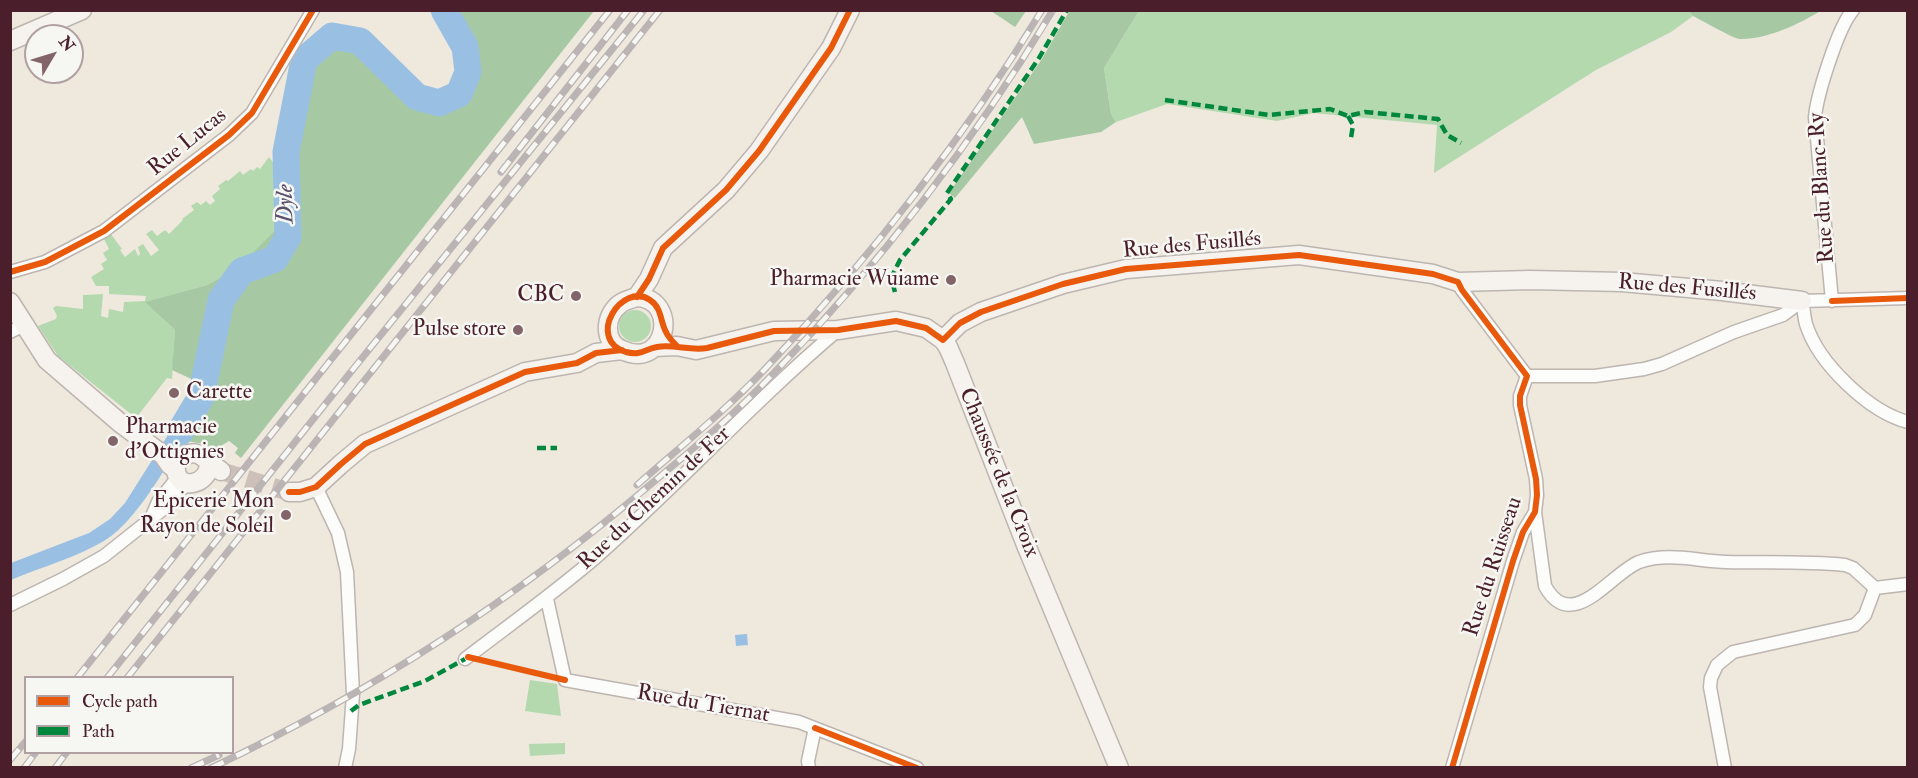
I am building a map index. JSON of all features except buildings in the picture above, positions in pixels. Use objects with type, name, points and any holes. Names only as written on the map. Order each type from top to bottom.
[{"type":"main road","points":[[10,41],[82,10]]},
{"type":"main road","points":[[637,297],[649,279],[663,248],[726,190],[759,151],[831,48],[850,10]]},
{"type":"main road","name":"Rue des Fusillés","points":[[943,340],[960,323],[981,312],[1063,284],[1126,269],[1299,255],[1433,274],[1458,282],[1530,280],[1622,282],[1803,301]]},
{"type":"main road","points":[[649,279],[655,305]]},
{"type":"main road","points":[[289,492],[316,488],[340,464],[366,444],[525,372],[577,363],[596,353],[622,350],[641,353],[654,347],[662,339],[664,330],[662,315],[646,298],[637,297],[622,302],[609,319],[608,332],[596,353]]},
{"type":"main road","points":[[10,302],[17,328],[47,360],[172,463],[196,482],[211,470],[204,457],[195,453],[172,463]]},
{"type":"main road","points":[[654,347],[677,346],[696,350],[774,331],[838,330],[896,321],[926,328],[943,340]]},
{"type":"main road","points":[[664,330],[677,346]]},
{"type":"main road","points":[[608,332],[612,342],[622,350]]},
{"type":"main road","name":"Chaussée de la Croix","points":[[943,340],[955,363],[1026,544],[1119,768]]},
{"type":"street","name":"Rue Lucas","points":[[10,272],[45,262],[104,231],[193,163],[244,120],[252,113],[313,10]]},
{"type":"street","name":"Rue du Blanc-Ry","points":[[1832,301],[1815,117],[1818,98],[1829,64],[1853,10]]},
{"type":"street","points":[[1458,282],[1527,376],[1595,376],[1644,369],[1662,364],[1734,332],[1783,315],[1803,301],[1908,298]]},
{"type":"street","points":[[1803,301],[1806,324],[1812,337],[1838,375],[1871,404],[1889,415],[1908,422]]},
{"type":"street","name":"Rue du Chemin de Fer","points":[[465,659],[546,599],[664,494],[838,330]]},
{"type":"street","name":"Rue du Ruisseau","points":[[1452,768],[1513,561],[1523,532],[1535,512],[1536,479],[1520,405],[1520,396],[1527,376]]},
{"type":"street","points":[[10,605],[104,556],[132,536],[151,517],[172,463]]},
{"type":"street","points":[[316,488],[338,533],[347,572],[353,694],[349,749],[345,768]]},
{"type":"street","points":[[1535,512],[1545,586],[1552,596],[1567,603],[1576,604],[1591,599],[1628,568],[1640,562],[1664,557],[1719,562],[1845,566],[1862,575],[1875,588]]},
{"type":"street","points":[[1875,588],[1908,584]]},
{"type":"street","points":[[1725,768],[1710,687],[1717,665],[1733,652],[1856,625],[1865,615],[1875,588]]},
{"type":"street","name":"Rue du Tiernat","points":[[546,599],[565,680],[799,722],[917,768]]},
{"type":"street","points":[[809,768],[808,761],[815,728]]},
{"type":"green space","points":[[1070,10],[1139,11],[1104,68],[1111,114],[1116,122],[1101,132],[1034,144],[1022,117],[955,198],[949,193],[1042,59]]},
{"type":"green space","points":[[1689,10],[1693,16],[1671,32],[1596,70],[1434,173],[1437,125],[1314,113],[1277,121],[1167,104],[1116,122],[1111,114],[1104,68],[1139,11]]},
{"type":"green space","points":[[449,11],[594,11],[241,458],[235,453],[238,448],[229,441],[214,450],[205,444],[181,440],[202,404],[195,399],[198,382],[172,370],[175,330],[145,302],[207,285],[238,268],[274,231],[280,153],[305,111],[309,64],[332,44],[356,48],[417,104],[444,109],[462,97],[473,72],[467,47]]},
{"type":"green space","points":[[991,11],[1026,11],[1015,27]]},
{"type":"green space","points":[[1689,11],[1820,11],[1782,30],[1760,37],[1740,39],[1693,16]]},
{"type":"green space","points":[[269,157],[278,169],[274,231],[239,268],[207,285],[146,302],[175,330],[172,379],[167,378],[136,418],[58,356],[38,326],[56,319],[53,308],[56,306],[83,309],[83,295],[103,294],[101,316],[108,318],[109,309],[123,312],[124,302],[145,301],[146,296],[109,294],[109,286],[96,286],[91,277],[104,269],[101,264],[107,260],[103,253],[109,249],[103,237],[110,233],[125,257],[135,249],[138,256],[140,254],[138,247],[143,244],[151,256],[159,250],[146,234],[152,230],[157,236],[165,230],[169,234],[182,219],[194,210],[191,206],[197,202],[201,205],[206,201],[210,205],[215,201],[212,196],[220,189],[218,186],[240,171],[243,175],[251,169],[253,171],[257,167],[260,169]]},
{"type":"green space","points":[[635,310],[646,315],[651,326],[646,337],[635,342],[624,337],[619,326],[624,315]]},
{"type":"green space","points":[[530,680],[557,684],[561,716],[525,711]]},
{"type":"green space","points":[[565,743],[565,754],[530,756],[529,744]]},
{"type":"water","points":[[195,399],[202,404],[171,459],[146,498],[118,530],[104,541],[81,552],[11,580],[11,563],[89,533],[110,519],[125,503],[166,438]]},
{"type":"water","points":[[747,634],[748,645],[736,646],[735,635]]},
{"type":"waterway","name":"Dyle","points":[[180,432],[201,397],[221,300],[242,271],[275,259],[288,237],[286,152],[304,60],[332,36],[360,41],[417,97],[439,103],[459,94],[468,72],[465,47],[444,10]]},
{"type":"tunnel","points":[[221,471],[289,492]]},
{"type":"railway","points":[[79,676],[610,10]]},
{"type":"railway","points":[[501,172],[628,10]]},
{"type":"railway","points":[[109,676],[644,10]]},
{"type":"railway","points":[[129,676],[660,10]]},
{"type":"railway","points":[[637,485],[750,384],[841,285],[947,152],[1042,10]]},
{"type":"railway","points":[[211,768],[328,708],[440,641],[495,604],[600,526],[728,418],[811,334],[887,246],[957,155],[1053,10]]},
{"type":"railway","points":[[10,760],[24,743]]},
{"type":"railway","points":[[24,768],[34,754]]},
{"type":"railway","points":[[55,768],[66,754]]},
{"type":"railway","points":[[191,768],[219,755]]},
{"type":"marked path","points":[[895,292],[891,278],[900,260],[951,199],[947,193],[1039,58],[1067,10]]},
{"type":"marked path","points":[[1165,100],[1269,115],[1330,109],[1348,116],[1365,112],[1438,119],[1447,135],[1461,143]]},
{"type":"marked path","points":[[1348,116],[1353,125],[1351,138]]},
{"type":"marked path","points":[[537,448],[557,448]]},
{"type":"marked path","points":[[351,711],[359,705],[425,681],[465,659]]},
{"type":"cycle path","points":[[10,272],[45,262],[104,231],[229,135],[252,113],[313,10]]},
{"type":"cycle path","points":[[637,297],[649,279],[663,248],[726,190],[759,151],[831,48],[850,10]]},
{"type":"cycle path","points":[[677,346],[667,334],[659,311],[650,300],[639,296],[629,298],[612,314],[608,325],[609,336],[614,345],[626,352],[635,353],[663,346],[707,348],[774,331],[838,330],[896,321],[926,328],[943,340],[960,323],[981,312],[1063,284],[1126,269],[1299,255],[1433,274],[1458,282],[1527,376],[1520,396],[1520,405],[1536,479],[1537,495],[1535,512],[1523,532],[1513,561],[1452,768]]},
{"type":"cycle path","points":[[1832,301],[1908,298]]},
{"type":"cycle path","points":[[289,492],[300,492],[316,487],[365,444],[525,372],[577,363],[596,353],[622,350]]},
{"type":"cycle path","points":[[468,657],[565,680]]},
{"type":"cycle path","points":[[815,728],[917,768]]},
{"type":"place","name":"Pharmacie Wuiame","points":[[951,280]]},
{"type":"place","name":"CBC","points":[[576,296]]},
{"type":"place","name":"Pulse store","points":[[518,330]]},
{"type":"place","name":"Carette","points":[[174,393]]},
{"type":"place","name":"Pharmacie d'Ottignies","points":[[113,441]]},
{"type":"place","name":"Epicerie Mon Rayon de Soleil","points":[[286,515]]}]
